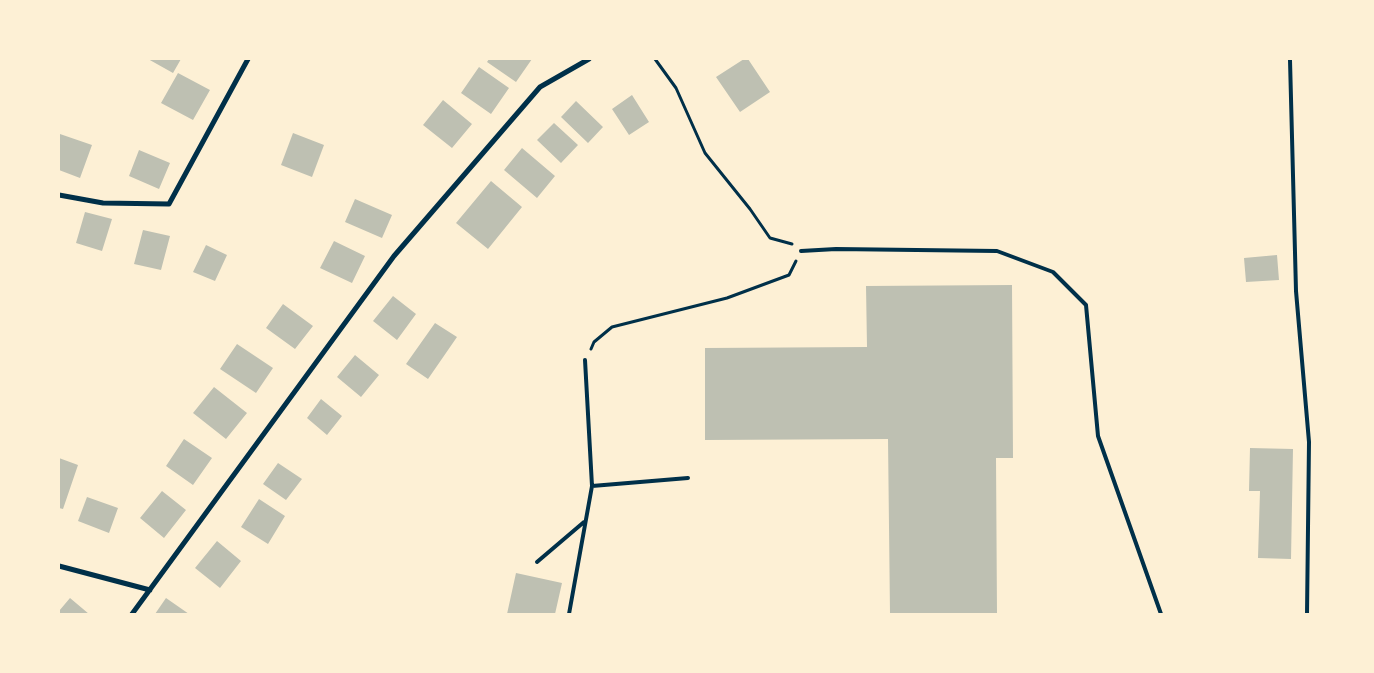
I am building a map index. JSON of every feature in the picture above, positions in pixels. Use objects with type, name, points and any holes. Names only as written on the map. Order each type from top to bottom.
[{"type":"street","points":[[59,195],[103,203],[169,204],[248,59]]},
{"type":"street","points":[[132,614],[394,256],[540,86],[588,59]]},
{"type":"street","points":[[59,566],[150,590]]},
{"type":"lane","points":[[1290,60],[1296,291],[1309,442],[1307,614]]},
{"type":"lane","points":[[801,251],[836,249],[998,251],[1053,272],[1086,304],[1098,436],[1161,614]]},
{"type":"lane","points":[[569,614],[584,522],[592,486],[585,360]]},
{"type":"lane","points":[[592,486],[688,478]]},
{"type":"lane","points":[[537,562],[584,522]]},
{"type":"path","points":[[585,360],[594,342],[612,327],[727,298],[789,275],[801,251],[794,244],[770,238],[750,209],[705,153],[676,88],[655,59]]},
{"type":"building","points":[[148,59],[181,59],[173,73]]},
{"type":"building","points":[[489,59],[532,59],[516,82],[487,62]]},
{"type":"building","points":[[744,59],[748,59],[770,92],[740,112],[716,77]]},
{"type":"building","points":[[479,67],[509,88],[491,114],[461,93]]},
{"type":"building","points":[[178,73],[210,90],[193,120],[161,103]]},
{"type":"building","points":[[632,95],[649,122],[629,135],[612,109]]},
{"type":"building","points":[[443,100],[472,124],[452,148],[423,125]]},
{"type":"building","points":[[576,101],[603,127],[588,143],[561,117]]},
{"type":"building","points":[[554,123],[578,145],[561,163],[537,140]]},
{"type":"building","points":[[293,133],[324,145],[312,177],[281,165]]},
{"type":"building","points":[[60,134],[92,145],[80,178],[59,170]]},
{"type":"building","points":[[522,148],[555,176],[537,198],[504,170]]},
{"type":"building","points":[[139,150],[170,163],[159,189],[129,176]]},
{"type":"building","points":[[491,181],[522,207],[488,249],[456,223]]},
{"type":"building","points":[[355,199],[392,215],[382,238],[345,222]]},
{"type":"building","points":[[85,212],[112,219],[102,251],[76,243]]},
{"type":"building","points":[[143,230],[170,236],[161,270],[134,264]]},
{"type":"building","points":[[334,241],[365,256],[352,283],[320,268]]},
{"type":"building","points":[[206,245],[227,255],[215,281],[193,272]]},
{"type":"building","points":[[1277,255],[1279,280],[1246,282],[1244,258]]},
{"type":"building","points":[[1012,285],[1013,458],[996,458],[997,614],[890,614],[888,439],[705,440],[705,348],[867,347],[866,286]]},
{"type":"building","points":[[393,296],[416,314],[397,340],[373,321]]},
{"type":"building","points":[[283,304],[313,326],[295,349],[266,328]]},
{"type":"building","points":[[435,323],[457,337],[428,379],[406,364]]},
{"type":"building","points":[[237,344],[273,368],[256,393],[220,369]]},
{"type":"building","points":[[355,355],[379,375],[361,397],[337,377]]},
{"type":"building","points":[[214,387],[247,413],[226,439],[193,413]]},
{"type":"building","points":[[321,399],[342,416],[327,435],[307,418]]},
{"type":"building","points":[[184,439],[212,458],[193,485],[166,466]]},
{"type":"building","points":[[1250,448],[1293,449],[1291,559],[1258,558],[1260,491],[1249,491]]},
{"type":"building","points":[[59,458],[78,465],[63,509],[59,508]]},
{"type":"building","points":[[278,463],[302,479],[286,500],[263,484]]},
{"type":"building","points":[[162,491],[186,510],[164,538],[140,518]]},
{"type":"building","points":[[87,497],[118,508],[109,533],[78,521]]},
{"type":"building","points":[[259,499],[285,516],[268,544],[241,527]]},
{"type":"building","points":[[217,541],[241,561],[220,588],[195,568]]},
{"type":"building","points":[[516,573],[562,583],[555,614],[507,614]]},
{"type":"building","points":[[70,598],[89,614],[59,614],[59,611]]},
{"type":"building","points":[[166,598],[189,614],[155,614]]}]
